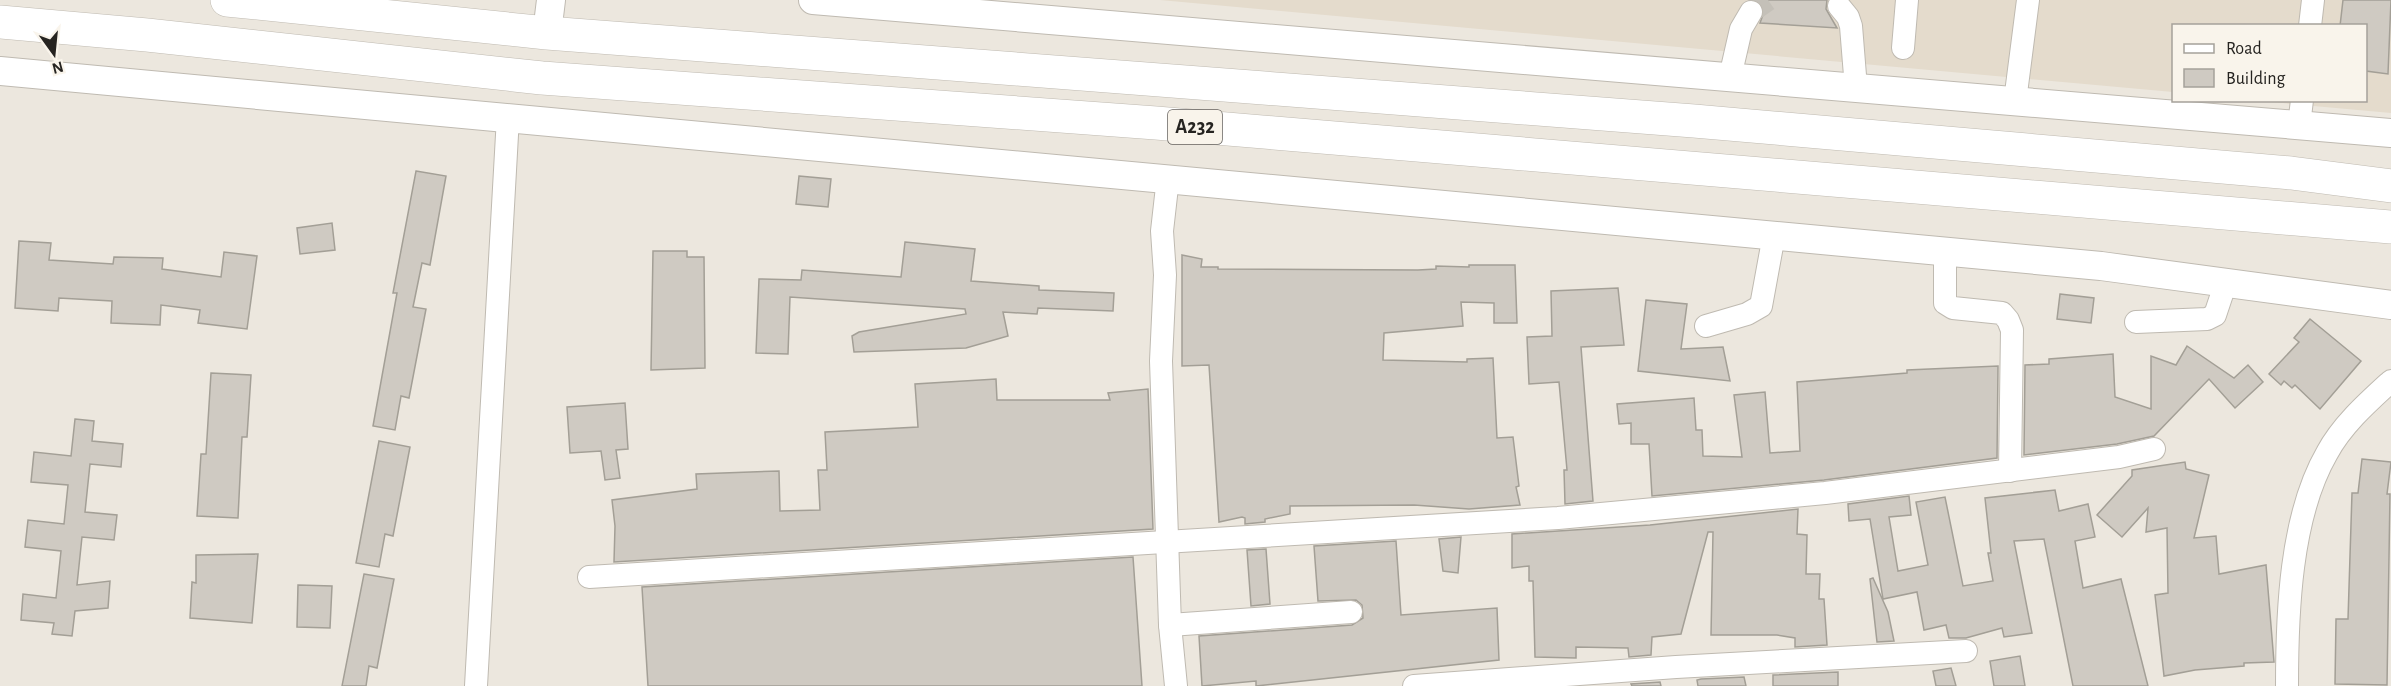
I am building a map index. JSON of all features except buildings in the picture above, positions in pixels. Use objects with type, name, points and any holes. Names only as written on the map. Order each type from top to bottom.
[{"type":"highway","name":"A232","points":[[227,0],[547,33],[1694,121],[2291,173],[2391,186]]},
{"type":"highway","name":"A232","points":[[0,22],[147,35],[542,78],[1168,124],[2391,228]]},
{"type":"main road","points":[[547,33],[551,0]]},
{"type":"main road","points":[[813,0],[2015,101],[2301,113],[2391,132]]},
{"type":"main road","points":[[0,71],[2101,266],[2391,305]]},
{"type":"street","points":[[1903,48],[1907,0]]},
{"type":"street","points":[[2015,101],[2028,0]]},
{"type":"street","points":[[2310,24],[2313,0]]},
{"type":"street","points":[[1839,6],[1848,17],[1851,26],[1856,88]]},
{"type":"street","points":[[1730,77],[1741,28],[1752,12]]},
{"type":"street","points":[[476,686],[508,117]]},
{"type":"street","points":[[1168,178],[1162,231],[1165,275],[1161,361],[1170,625],[1176,686]]},
{"type":"street","points":[[1706,326],[1747,314],[1761,306],[1774,235]]},
{"type":"street","points":[[1945,252],[1945,303],[1953,308],[2002,313],[2012,330],[2010,471]]},
{"type":"street","points":[[2136,322],[2207,320],[2215,315],[2226,282]]},
{"type":"street","points":[[2288,686],[2287,627],[2302,509],[2327,452],[2362,408],[2391,381]]},
{"type":"street","points":[[589,577],[1558,518],[1825,493],[2119,457],[2154,449]]},
{"type":"street","points":[[1170,625],[1351,612]]},
{"type":"street","points":[[1414,686],[1677,676],[1966,651]]},
{"type":"shaded area","points":[[1160,0],[2391,0],[2391,113],[2271,102],[2367,102],[2367,24],[2172,24],[2172,92]]},
{"type":"tunnel","points":[[1751,12],[1768,0]]}]
